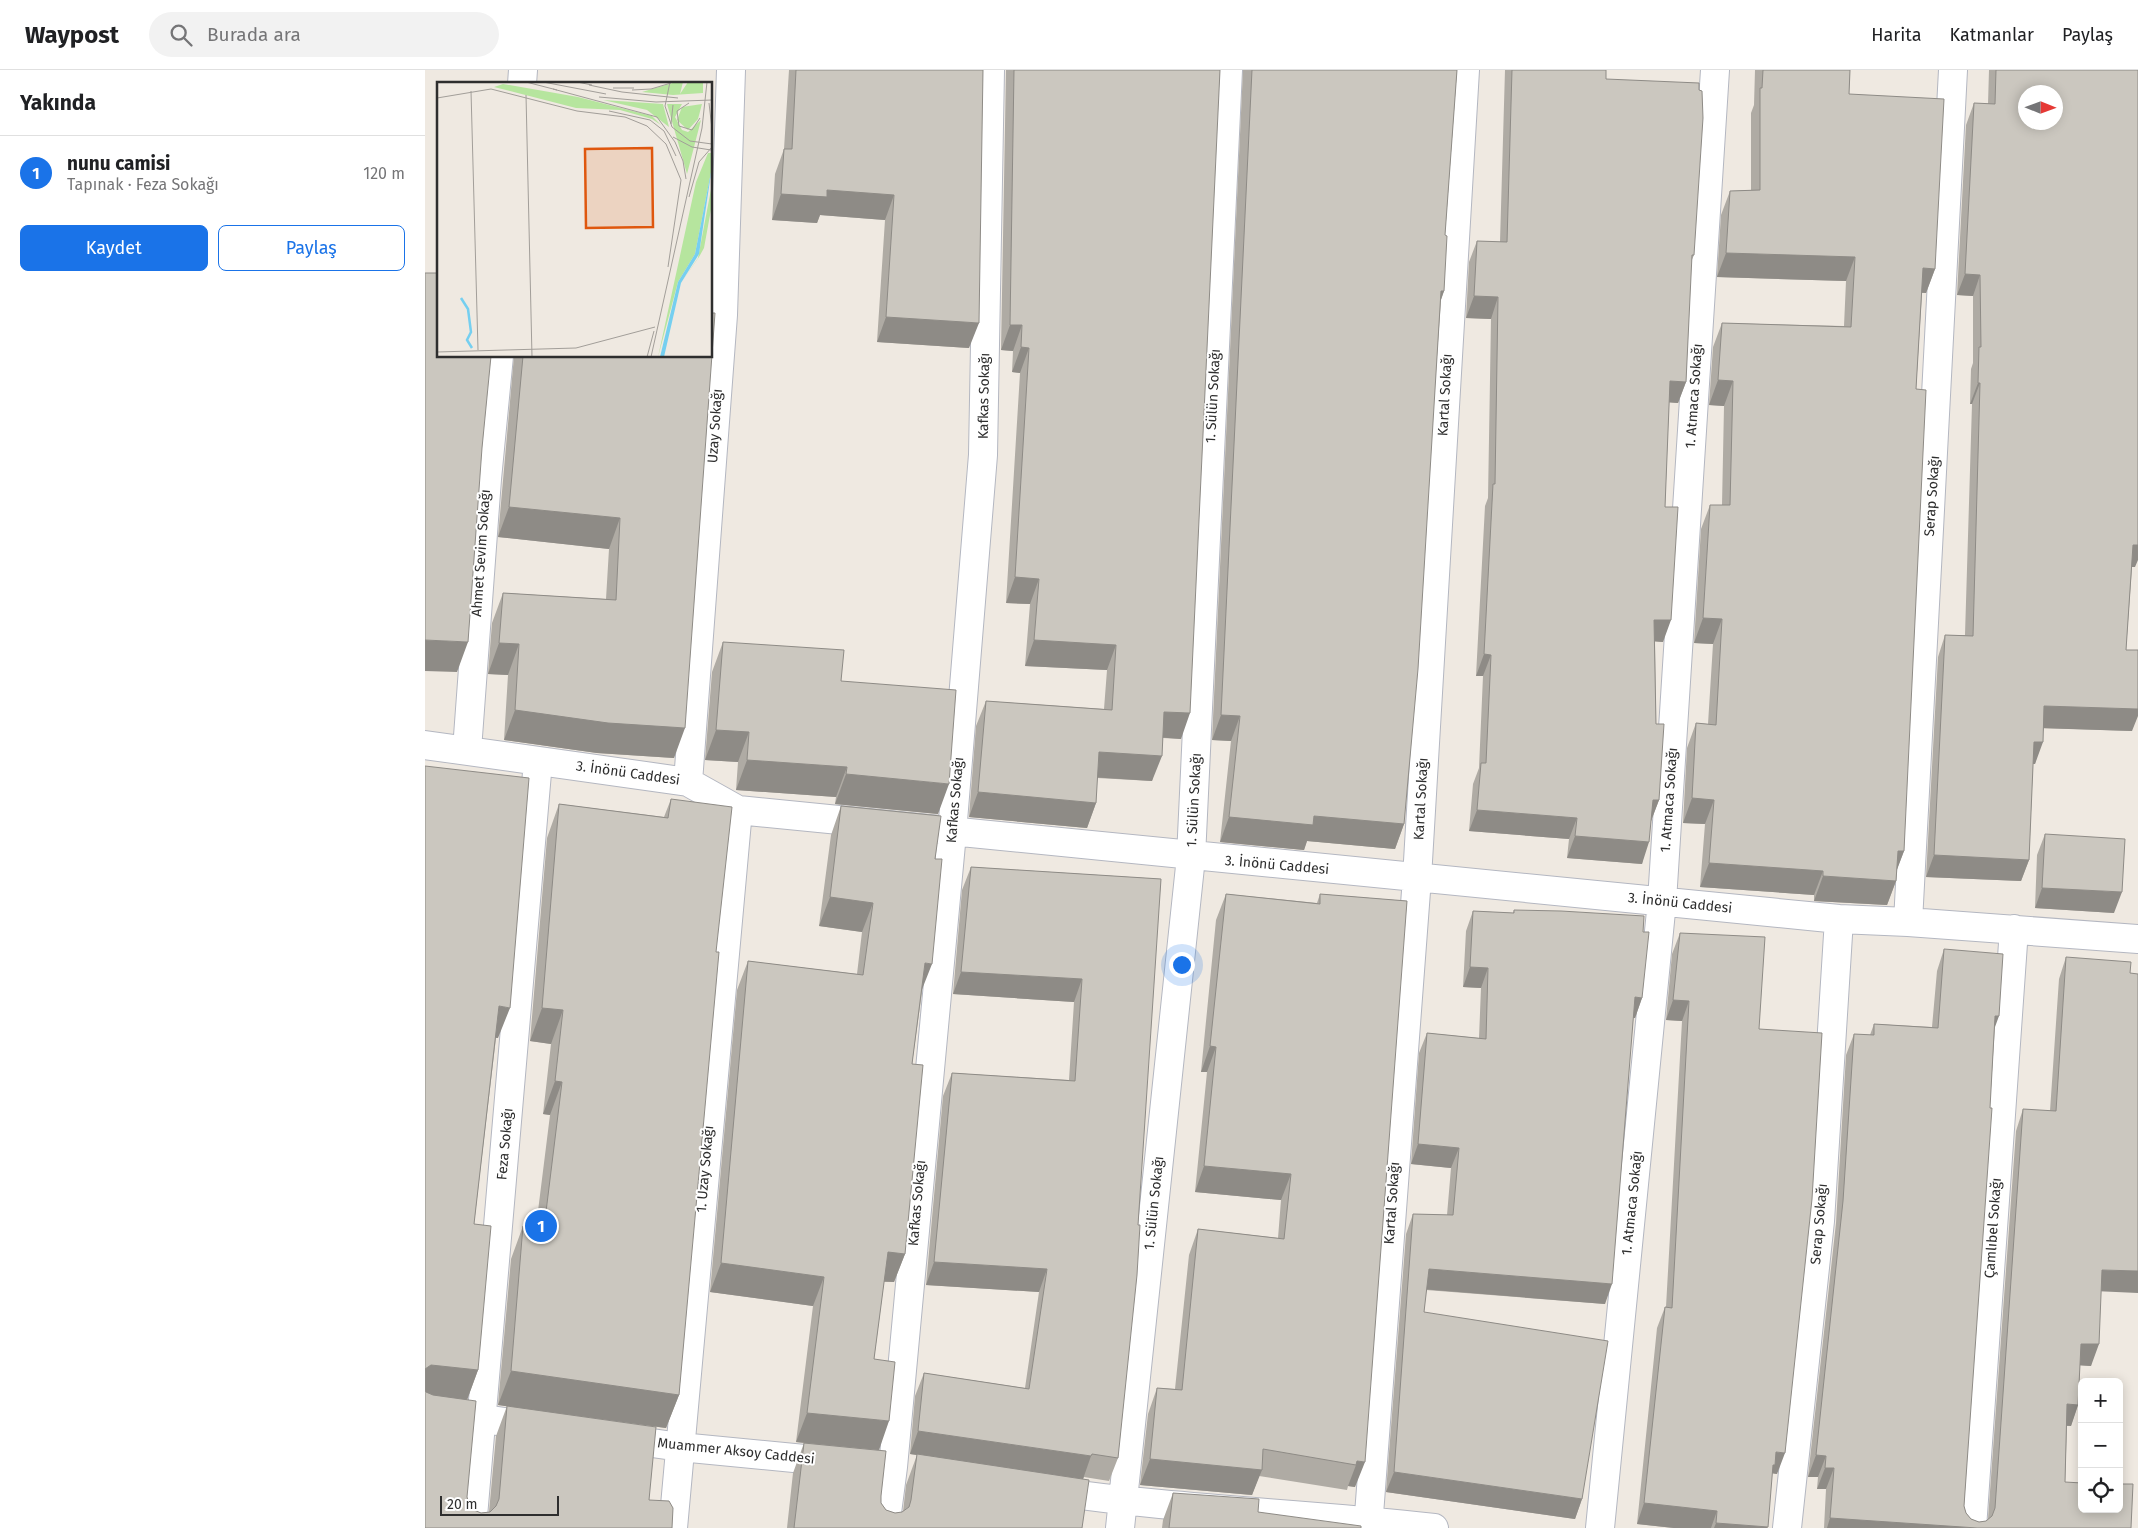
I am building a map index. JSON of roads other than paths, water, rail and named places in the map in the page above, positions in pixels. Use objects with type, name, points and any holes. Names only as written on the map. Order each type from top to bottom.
[{"type":"street","name":"Uzay Sokağı","points":[[688,782],[731,70]]},
{"type":"street","name":"Kafkas Sokağı","points":[[885,1528],[893,1467],[952,833],[983,455],[990,70]]},
{"type":"street","name":"1. Sülün Sokağı","points":[[1120,1528],[1191,857],[1228,70]]},
{"type":"street","name":"Kartal Sokağı","points":[[1369,1524],[1417,878],[1465,70]]},
{"type":"street","name":"1. Atmaca Sokağı","points":[[1600,1528],[1662,901],[1715,70]]},
{"type":"street","name":"Serap Sokağı","points":[[1908,922],[1924,611],[1936,432],[1953,70]]},
{"type":"street","name":"Ahmet Sevim Sokağı","points":[[467,750],[487,479],[499,358]]},
{"type":"street","name":"3. İnönü Caddesi","points":[[425,744],[688,782],[738,810],[1191,857],[1839,919],[2014,929],[2138,939]]},
{"type":"street","name":"Feza Sokağı","points":[[473,1528],[480,1419],[538,761]]},
{"type":"street","name":"1. Uzay Sokağı","points":[[673,1528],[738,810]]},
{"type":"street","name":"Serap Sokağı","points":[[1787,1528],[1820,1220],[1839,919]]},
{"type":"street","name":"Çamlıbel Sokağı","points":[[1972,1528],[2014,929]]},
{"type":"street","points":[[425,1410],[566,1431]]},
{"type":"street","name":"Muammer Aksoy Caddesi","points":[[595,1435],[680,1446],[893,1467],[921,1472]]},
{"type":"street","points":[[1027,1487],[1123,1501],[1369,1524],[1434,1528]]},
{"type":"place","name":"nunu camisi","points":[[541,1226]]}]
